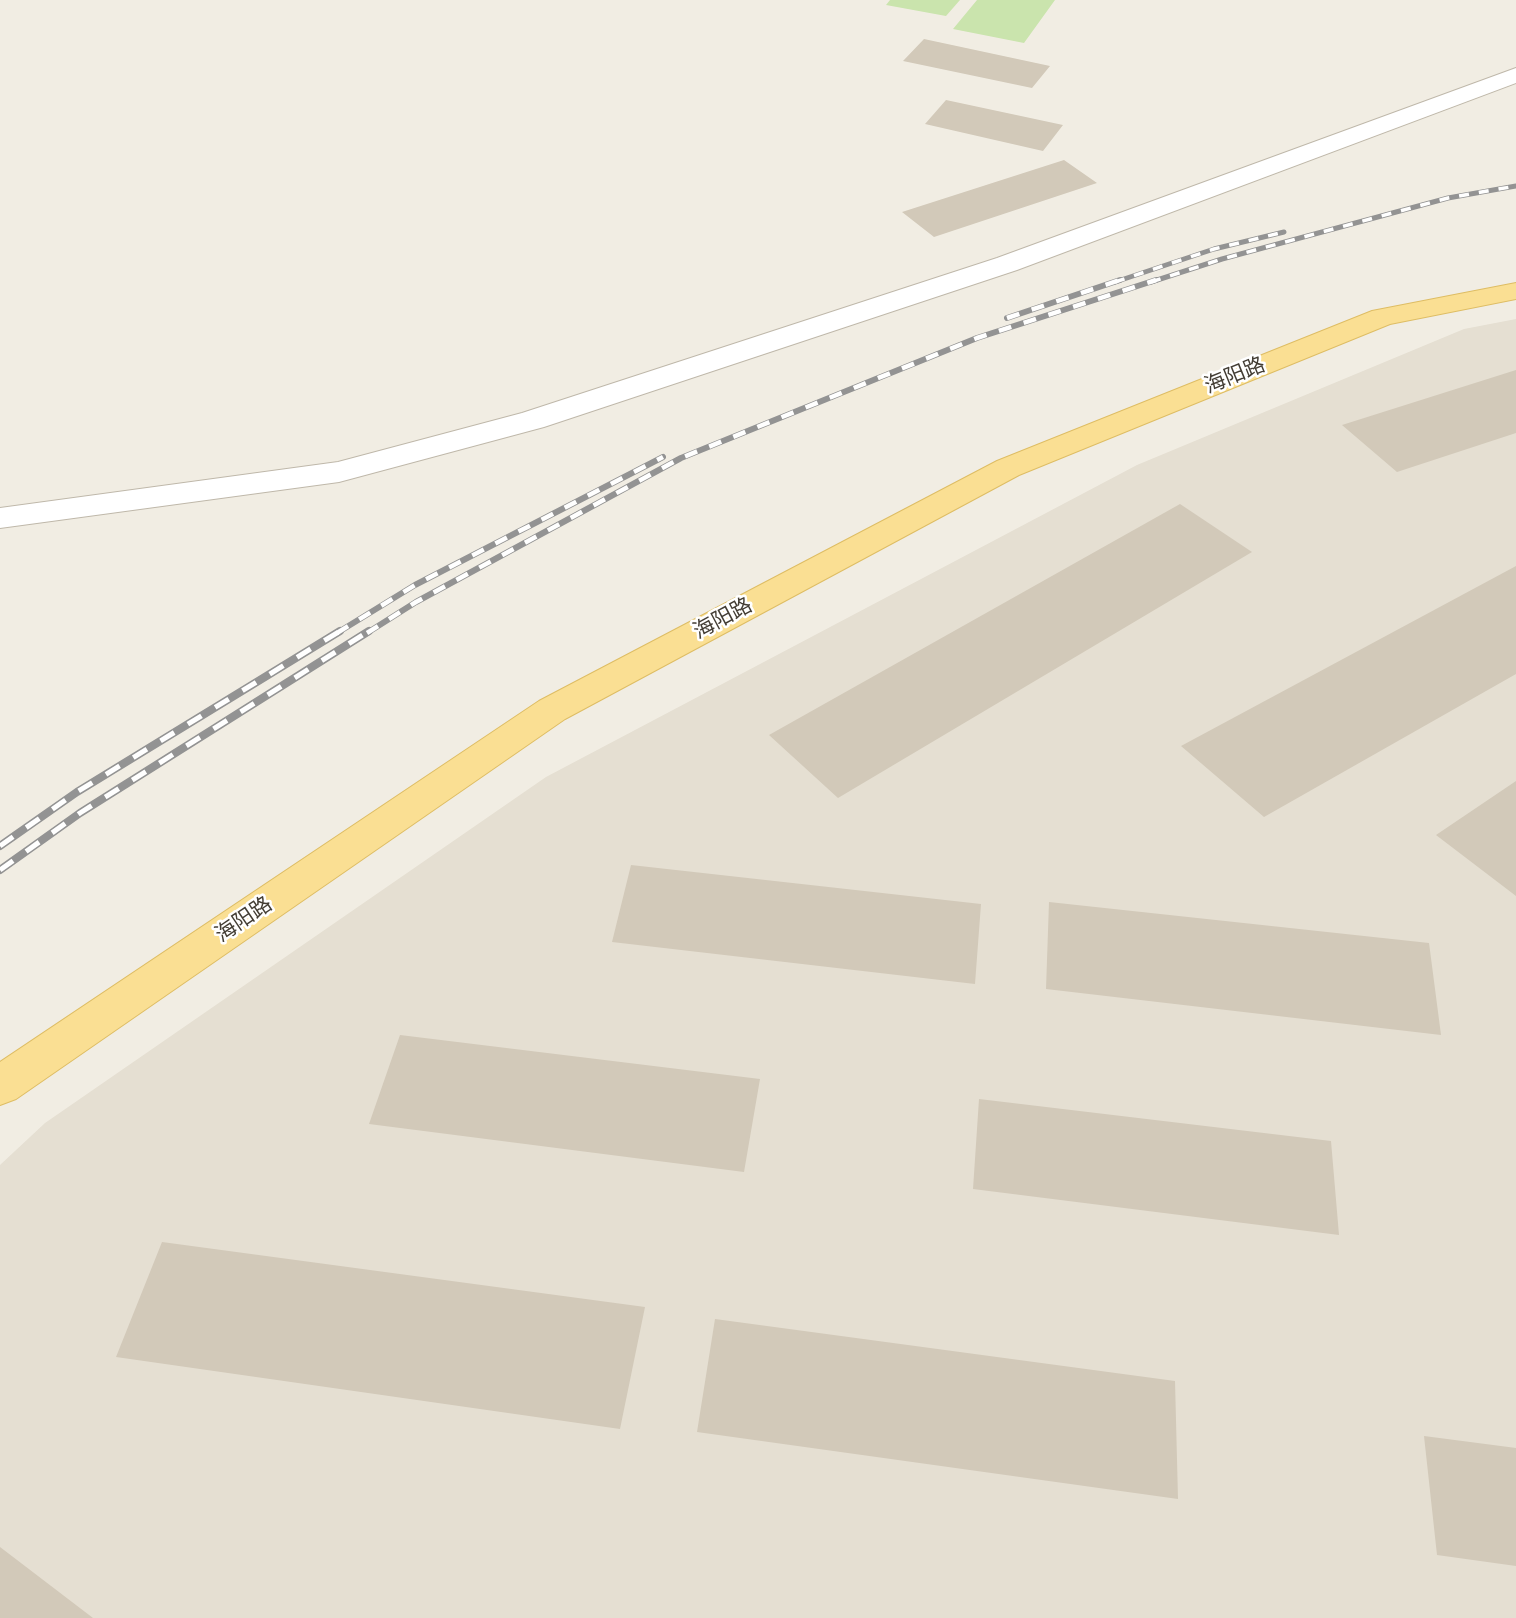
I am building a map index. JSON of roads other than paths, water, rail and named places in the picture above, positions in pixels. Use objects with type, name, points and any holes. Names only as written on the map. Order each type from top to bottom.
[{"type":"main road","name":"海阳路","points":[[0,1086],[552,710],[995,474],[1382,317],[1516,291]]},
{"type":"street","points":[[0,518],[339,472],[533,420],[1007,264],[1516,75]]},
{"type":"railway","points":[[1151,282],[1222,259],[1448,198],[1516,186]]},
{"type":"railway","points":[[1115,282],[1214,249],[1284,232]]},
{"type":"railway","points":[[1007,318],[1120,280]]},
{"type":"railway","points":[[367,633],[416,602],[681,458],[977,338],[1156,280]]},
{"type":"railway","points":[[337,633],[415,585],[663,457]]},
{"type":"railway","points":[[0,846],[77,792],[340,631]]},
{"type":"railway","points":[[0,870],[80,813],[369,631]]}]
